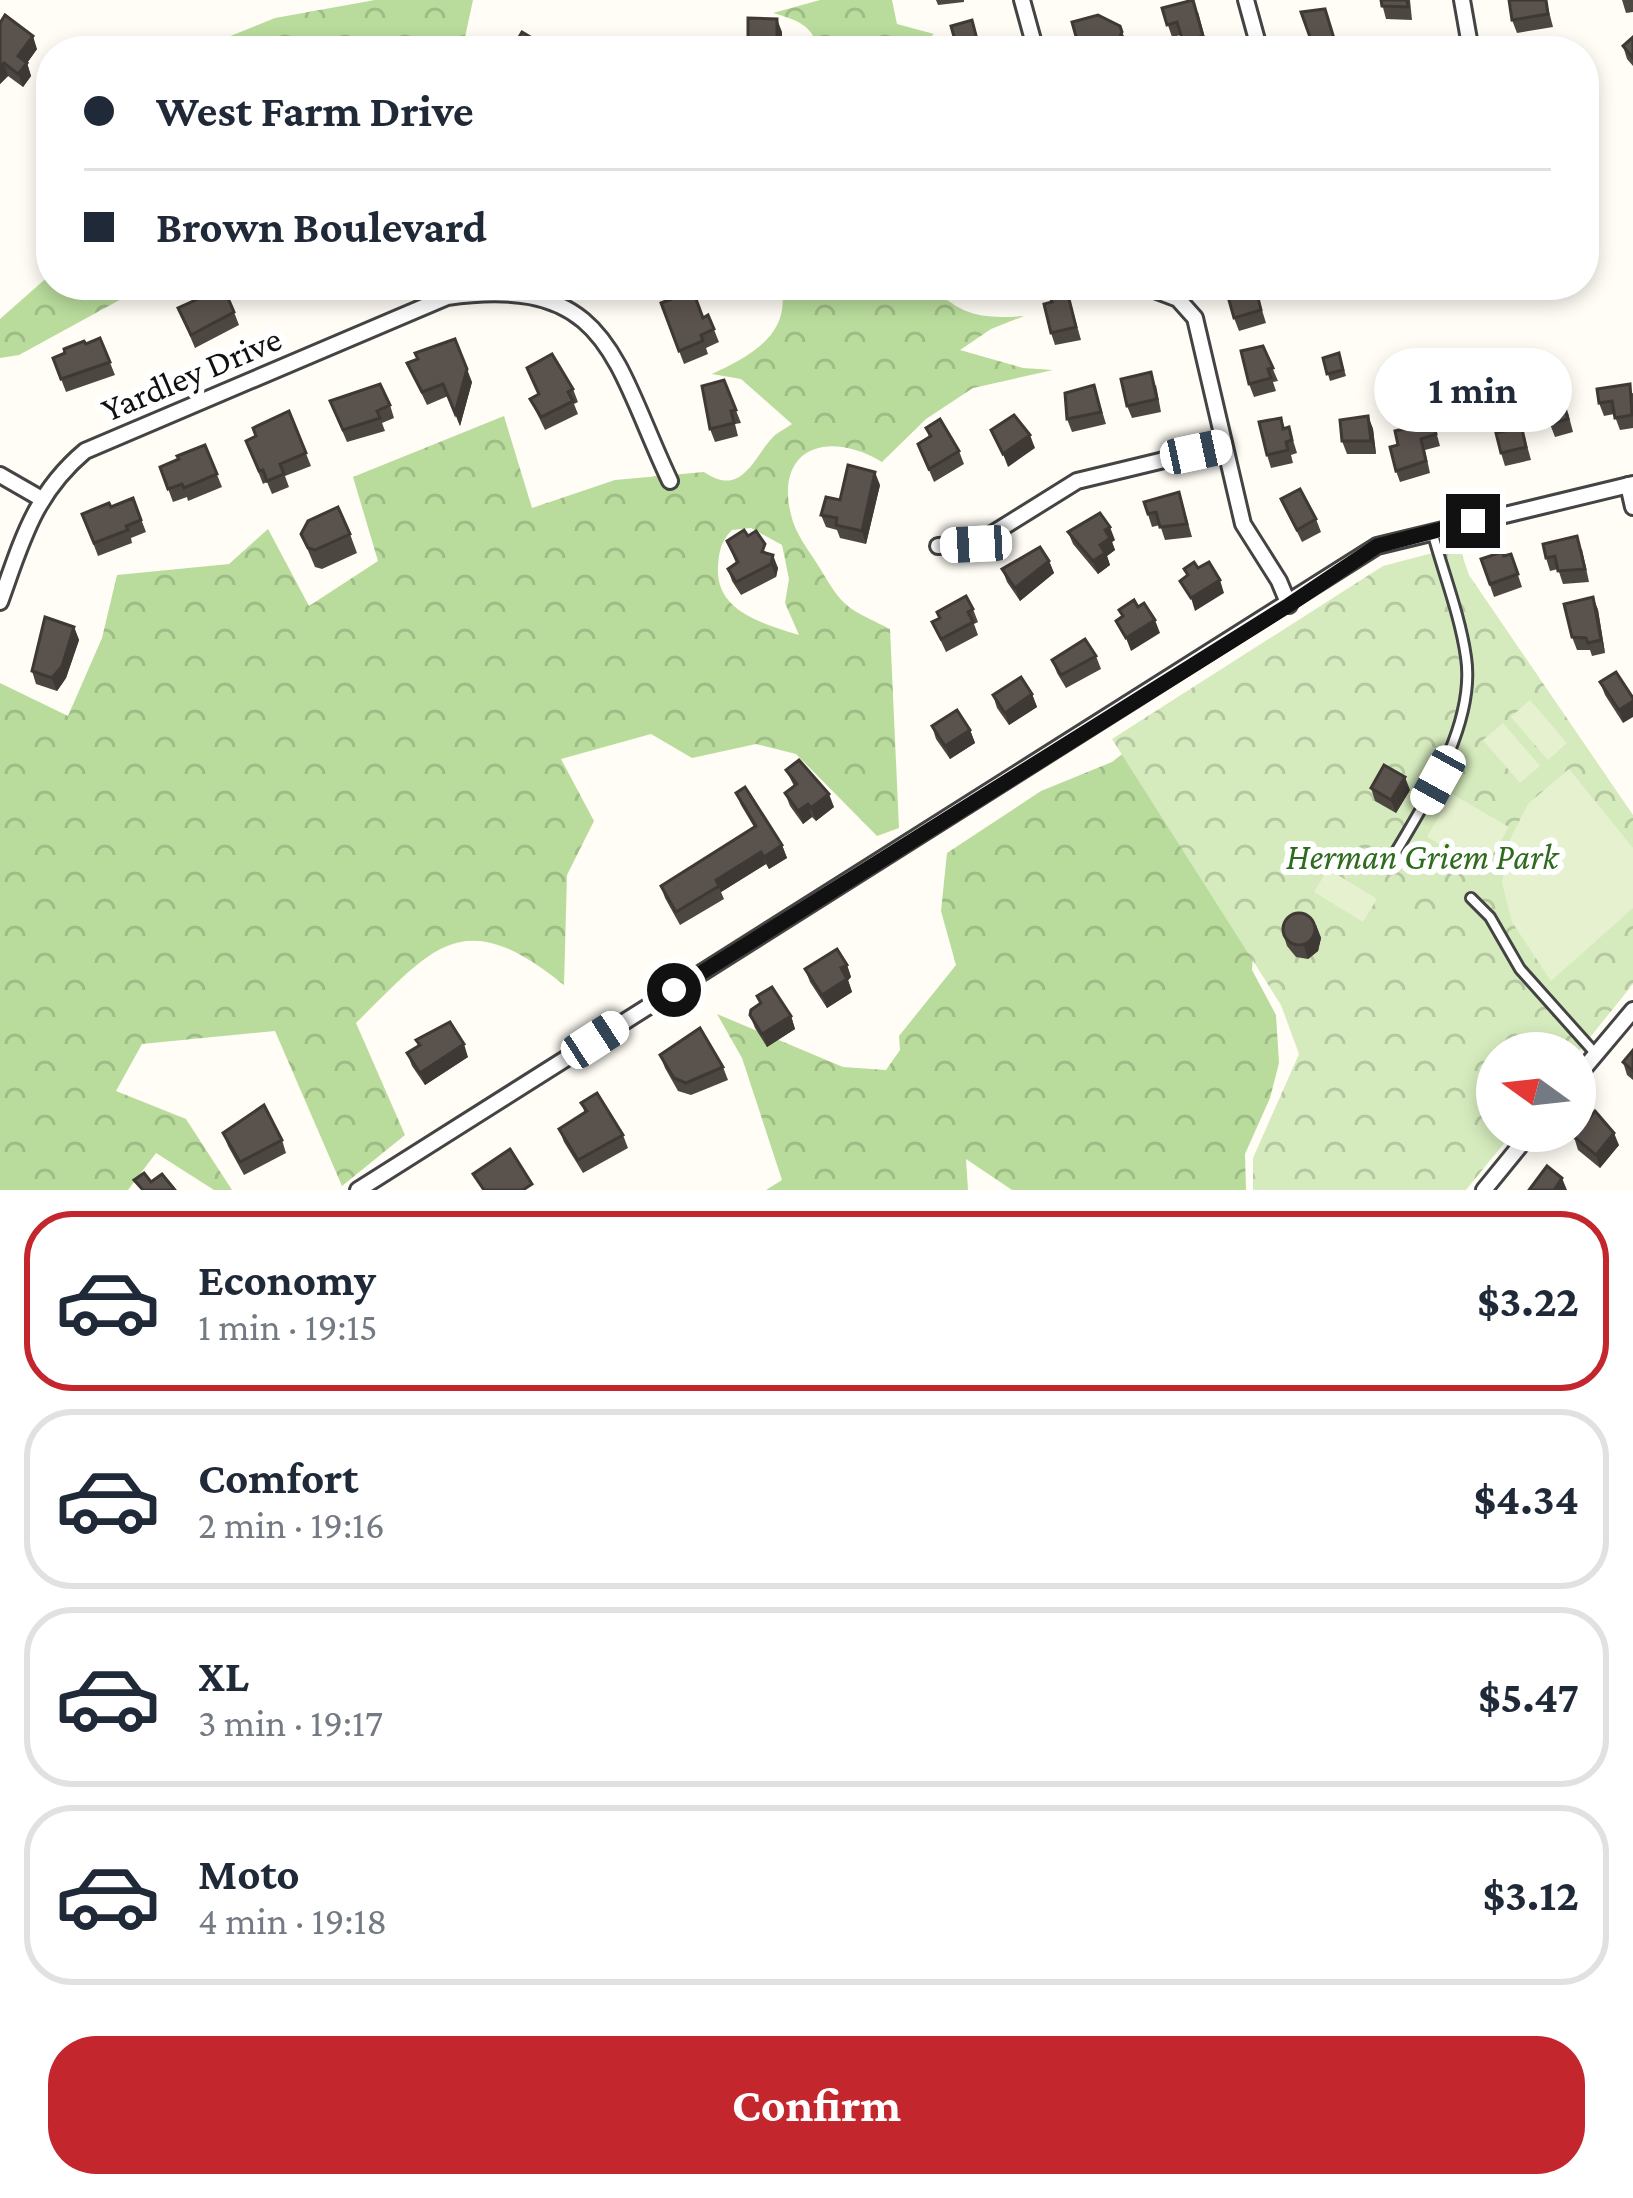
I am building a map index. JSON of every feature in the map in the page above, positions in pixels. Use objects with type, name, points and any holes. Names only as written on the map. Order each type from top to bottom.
[{"type":"street","points":[[1022,0],[1032,36]]},
{"type":"street","points":[[1246,0],[1256,36]]},
{"type":"street","points":[[1462,0],[1468,36]]},
{"type":"street","name":"Yardley Drive","points":[[0,602],[40,498],[85,451],[441,300]]},
{"type":"street","name":"Yardley Drive","points":[[552,300],[583,320],[608,347],[629,381],[670,481]]},
{"type":"street","points":[[1179,300],[1195,318],[1243,524],[1289,605]]},
{"type":"street","points":[[938,546],[976,544],[1077,481],[1222,446]]},
{"type":"street","points":[[0,475],[40,498]]},
{"type":"street","points":[[358,1190],[1377,546],[1630,485],[1633,507]]},
{"type":"street","points":[[1596,1054],[1633,1010]]},
{"type":"street","points":[[1484,1190],[1515,1152]]},
{"type":"lane","points":[[1394,855],[1445,766],[1468,680],[1466,656],[1432,531]]},
{"type":"lane","points":[[1471,898],[1490,917],[1520,969],[1576,1032]]},
{"type":"green space","points":[[375,0],[473,0],[465,36],[230,36],[275,18]]},
{"type":"green space","points":[[820,0],[892,0],[897,24],[934,34],[813,36],[803,25],[773,13]]},
{"type":"green space","points":[[36,287],[36,300],[120,300],[19,355],[0,358],[0,319]]},
{"type":"green space","points":[[783,300],[948,300],[972,313],[1024,316],[991,329],[960,350],[1023,368],[1053,370],[973,388],[926,419],[882,462],[861,452],[823,447],[796,462],[790,477],[793,522],[830,585],[849,607],[890,629],[899,828],[877,836],[796,754],[756,744],[692,758],[651,734],[561,759],[594,821],[567,875],[564,985],[529,960],[500,946],[474,941],[451,944],[407,973],[356,1023],[405,1135],[342,1186],[275,1031],[142,1044],[116,1091],[186,1119],[232,1190],[214,1190],[156,1153],[128,1190],[0,1190],[0,683],[68,716],[102,638],[117,575],[229,564],[268,529],[309,606],[378,561],[353,477],[504,416],[532,508],[615,480],[704,472],[717,479],[738,477],[775,435],[792,424],[741,379],[712,374],[754,351],[780,317]],"holes":[[[751,528],[782,545],[789,579],[785,603],[799,635],[744,613],[724,594],[718,566],[725,538],[732,530]]]},
{"type":"green space","name":"Herman Griem Park","points":[[1459,546],[1469,575],[1633,815],[1633,984],[1594,1032],[1476,1032],[1476,1152],[1497,1152],[1466,1190],[1253,1190],[1253,1158],[1299,1054],[1281,1005],[1112,739],[1383,566]]},
{"type":"green space","points":[[1530,700],[1567,743],[1548,760],[1511,717]]},
{"type":"green space","points":[[1168,718],[1254,933],[1252,970],[1276,1015],[1279,1063],[1270,1098],[1245,1154],[1246,1190],[1012,1190],[966,1159],[968,1190],[766,1190],[782,1180],[742,1058],[717,1014],[843,1067],[886,1070],[900,1050],[899,1036],[956,965],[941,911],[947,853],[1041,791],[1112,762]]},
{"type":"green space","points":[[1503,723],[1540,766],[1520,783],[1483,740]]},
{"type":"green space","points":[[1569,769],[1633,848],[1633,908],[1551,981],[1512,922],[1502,883],[1509,841],[1528,804]]},
{"type":"green space","points":[[1452,794],[1509,827],[1484,870],[1427,837]]},
{"type":"green space","points":[[1328,869],[1377,899],[1363,922],[1314,892]]},
{"type":"building","points":[[1193,0],[1203,36],[1181,36],[1177,22],[1167,25],[1162,8]]},
{"type":"building","points":[[1381,0],[1407,0],[1408,7],[1382,6]]},
{"type":"building","points":[[1509,0],[1546,0],[1548,14],[1512,20]]},
{"type":"building","points":[[1325,9],[1333,36],[1310,36],[1301,12]]},
{"type":"building","points":[[5,15],[33,36],[18,56],[27,63],[18,74],[4,63],[0,67],[0,23]]},
{"type":"building","points":[[1098,15],[1120,26],[1122,32],[1120,36],[1076,36],[1072,22]]},
{"type":"building","points":[[748,18],[777,19],[777,36],[748,36]]},
{"type":"building","points":[[972,20],[976,36],[954,36],[951,26]]},
{"type":"building","points":[[1633,37],[1633,58],[1623,46]]},
{"type":"building","points":[[196,300],[229,300],[234,312],[191,335],[178,308]]},
{"type":"building","points":[[696,300],[703,318],[708,315],[714,329],[701,335],[703,341],[679,351],[661,303]]},
{"type":"building","points":[[1069,300],[1076,327],[1051,333],[1044,304]]},
{"type":"building","points":[[1229,300],[1258,300],[1261,310],[1234,318]]},
{"type":"building","points":[[100,338],[110,362],[61,379],[53,358],[65,353],[64,349]]},
{"type":"building","points":[[455,339],[467,369],[455,413],[443,384],[422,392],[407,363],[418,359],[415,353]]},
{"type":"building","points":[[1263,346],[1273,368],[1268,369],[1271,378],[1249,384],[1241,351]]},
{"type":"building","points":[[1339,353],[1343,370],[1327,374],[1323,358]]},
{"type":"building","points":[[552,354],[573,389],[568,392],[573,401],[541,417],[530,399],[539,394],[527,368]]},
{"type":"building","points":[[1151,372],[1157,399],[1127,406],[1121,379]]},
{"type":"building","points":[[724,380],[736,410],[731,411],[734,423],[710,429],[702,386]]},
{"type":"building","points":[[380,384],[390,405],[377,411],[380,418],[343,430],[330,401]]},
{"type":"building","points":[[1630,384],[1632,415],[1615,418],[1612,401],[1599,403],[1597,389]]},
{"type":"building","points":[[1094,385],[1101,412],[1067,419],[1065,393]]},
{"type":"building","points":[[1563,400],[1568,419],[1550,424],[1546,404]]},
{"type":"building","points":[[289,411],[306,453],[280,464],[284,474],[267,481],[246,441],[256,436],[253,428]]},
{"type":"building","points":[[1431,413],[1436,434],[1421,439],[1426,461],[1396,471],[1390,447],[1398,445],[1395,431],[1421,425],[1419,416]]},
{"type":"building","points":[[1014,415],[1030,435],[1003,454],[991,430]]},
{"type":"building","points":[[1368,416],[1371,441],[1342,441],[1340,420]]},
{"type":"building","points":[[1281,418],[1292,440],[1286,442],[1288,450],[1267,455],[1259,422]]},
{"type":"building","points":[[940,419],[959,451],[929,469],[918,444],[931,436],[926,428]]},
{"type":"building","points":[[1520,420],[1526,447],[1501,453],[1496,433]]},
{"type":"building","points":[[205,445],[217,474],[184,488],[182,484],[168,489],[160,467]]},
{"type":"building","points":[[848,465],[875,472],[862,531],[836,525],[837,518],[821,515],[826,497],[840,500]]},
{"type":"building","points":[[1300,489],[1316,519],[1297,530],[1281,499]]},
{"type":"building","points":[[1179,492],[1187,524],[1160,527],[1156,512],[1148,514],[1144,502]]},
{"type":"building","points":[[133,498],[141,520],[94,543],[82,514]]},
{"type":"building","points":[[338,507],[350,534],[315,550],[308,548],[301,534],[308,521]]},
{"type":"building","points":[[1100,513],[1110,527],[1105,530],[1110,538],[1100,545],[1105,553],[1093,561],[1068,532]]},
{"type":"building","points":[[744,530],[748,536],[756,531],[765,544],[762,552],[773,555],[771,564],[736,582],[728,569],[738,562],[727,541]]},
{"type":"building","points":[[1577,536],[1585,569],[1558,571],[1555,556],[1546,558],[1543,544]]},
{"type":"building","points":[[1040,547],[1049,561],[1015,588],[1002,569]]},
{"type":"building","points":[[1511,554],[1518,574],[1490,584],[1481,559]]},
{"type":"building","points":[[1194,562],[1198,568],[1209,562],[1220,580],[1191,598],[1180,581],[1188,575],[1184,569]]},
{"type":"building","points":[[966,596],[973,622],[941,639],[932,622],[940,618],[937,612]]},
{"type":"building","points":[[1593,597],[1601,640],[1588,643],[1586,638],[1572,637],[1564,604]]},
{"type":"building","points":[[1134,600],[1138,607],[1144,603],[1155,620],[1126,638],[1116,621],[1123,616],[1119,610]]},
{"type":"building","points":[[45,617],[74,627],[62,666],[52,678],[32,671]]},
{"type":"building","points":[[1085,639],[1096,656],[1061,675],[1052,660]]},
{"type":"building","points":[[1616,672],[1633,698],[1619,710],[1600,682]]},
{"type":"building","points":[[1021,677],[1032,694],[1005,713],[993,695]]},
{"type":"building","points":[[957,710],[970,730],[945,746],[932,726]]},
{"type":"building","points":[[799,760],[829,794],[811,808],[808,804],[798,811],[785,793],[797,784],[786,770]]},
{"type":"building","points":[[1384,765],[1405,777],[1391,800],[1371,788]]},
{"type":"building","points":[[745,787],[782,845],[764,857],[761,852],[716,880],[719,886],[676,912],[661,886],[756,826],[736,793]]},
{"type":"building","points":[[1299,913],[1310,918],[1315,929],[1310,940],[1299,945],[1288,940],[1283,929],[1288,918]]},
{"type":"building","points":[[837,949],[847,965],[841,968],[847,979],[822,995],[805,969]]},
{"type":"building","points":[[772,987],[791,1016],[762,1034],[751,1010],[761,1003],[757,996]]},
{"type":"building","points":[[450,1022],[464,1044],[420,1073],[407,1053],[420,1045],[416,1040]]},
{"type":"building","points":[[700,1028],[723,1067],[686,1083],[674,1078],[660,1055]]},
{"type":"building","points":[[1633,1050],[1633,1071],[1623,1062]]},
{"type":"building","points":[[597,1093],[623,1135],[578,1160],[559,1129],[587,1111],[581,1103]]},
{"type":"building","points":[[264,1105],[282,1140],[240,1162],[223,1133]]},
{"type":"building","points":[[1596,1112],[1614,1133],[1596,1155],[1592,1152],[1596,1152]]},
{"type":"building","points":[[510,1149],[532,1184],[523,1190],[484,1190],[473,1174]]},
{"type":"building","points":[[1547,1166],[1562,1178],[1554,1190],[1529,1190]]},
{"type":"building","points":[[144,1173],[151,1182],[162,1174],[175,1190],[143,1190],[134,1180]]},
{"type":"route","points":[[674,990],[1377,546],[1473,521]]}]
